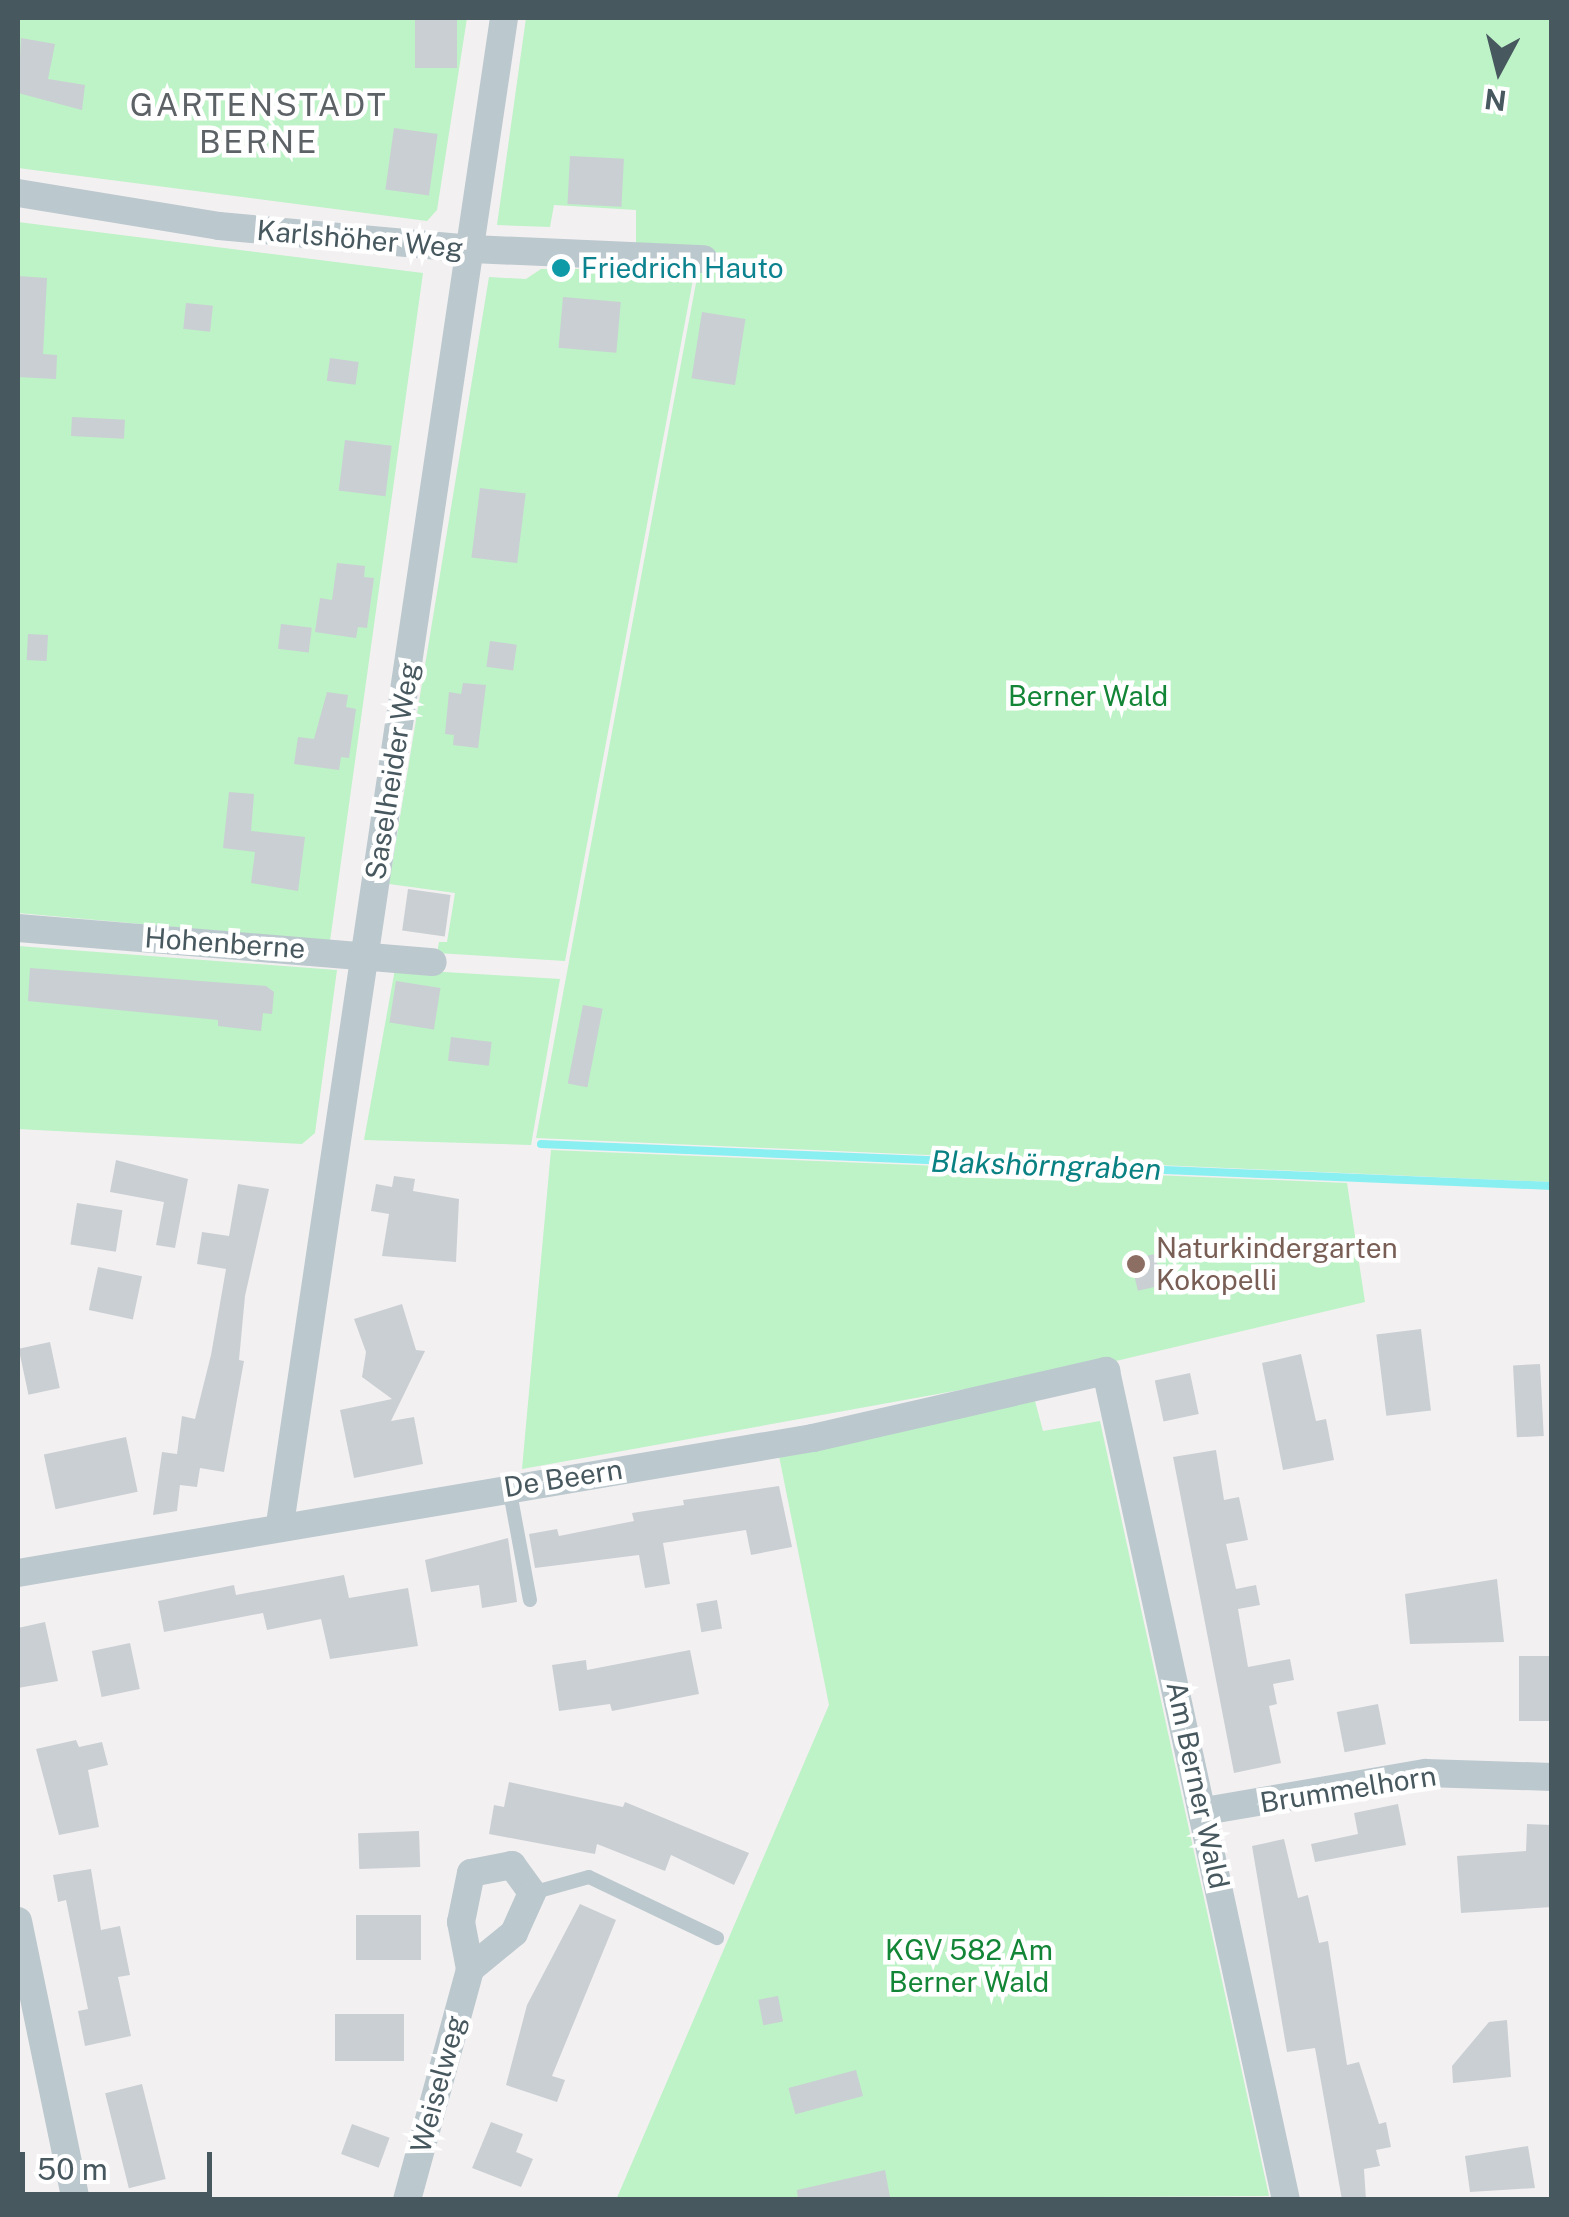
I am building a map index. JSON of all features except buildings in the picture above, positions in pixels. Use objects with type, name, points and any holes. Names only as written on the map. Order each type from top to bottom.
[{"type":"street","name":"Saselheider Weg","points":[[280,1524],[504,18]]},
{"type":"street","name":"Karlshöher Weg","points":[[18,194],[218,226],[472,249],[704,259]]},
{"type":"street","name":"Hohenberne","points":[[18,928],[433,962]]},
{"type":"street","name":"De Beern","points":[[18,1573],[280,1524],[812,1438],[1106,1371]]},
{"type":"street","name":"Am Berner Wald","points":[[1106,1371],[1286,2200]]},
{"type":"street","name":"Brummelhorn","points":[[1204,1811],[1426,1773],[1552,1778]]},
{"type":"street","name":"Weiselweg","points":[[407,2200],[470,1969],[461,1922],[471,1873],[512,1865],[532,1894]]},
{"type":"street","points":[[470,1969],[514,1933],[532,1894]]},
{"type":"street","points":[[18,1921],[76,2200]]},
{"type":"lane","points":[[509,1487],[530,1600]]},
{"type":"lane","points":[[532,1894],[589,1877],[717,1938]]},
{"type":"green space","points":[[18,18],[467,18],[437,210],[427,221],[18,168]]},
{"type":"green space","name":"Berner Wald","points":[[526,18],[1551,18],[1551,1182],[536,1138],[702,251],[636,244],[636,210],[554,205],[550,227],[497,225]]},
{"type":"green space","points":[[18,222],[423,273],[330,941],[18,913]]},
{"type":"green space","points":[[541,269],[695,269],[565,961],[437,953],[439,942],[447,942],[455,893],[389,884],[489,277],[526,279]]},
{"type":"green space","points":[[18,946],[337,970],[315,1133],[302,1144],[18,1129]]},
{"type":"green space","points":[[395,969],[560,979],[531,1145],[364,1140]]},
{"type":"green space","points":[[551,1150],[1347,1183],[1365,1302],[1099,1365],[522,1469]]},
{"type":"green space","name":"KGV 582 Am Berner Wald","points":[[1035,1401],[1043,1431],[1100,1421],[1269,2196],[616,2200],[829,1705],[778,1451]]},
{"type":"waterway","name":"Blakshörngraben","points":[[541,1144],[1552,1186]]},
{"type":"place","name":"Friedrich Hauto","points":[[561,268]]},
{"type":"place","name":"Naturkindergarten Kokopelli","points":[[1136,1264]]},
{"type":"district","name":"GARTENSTADT BERNE","points":[[259,124]]}]
